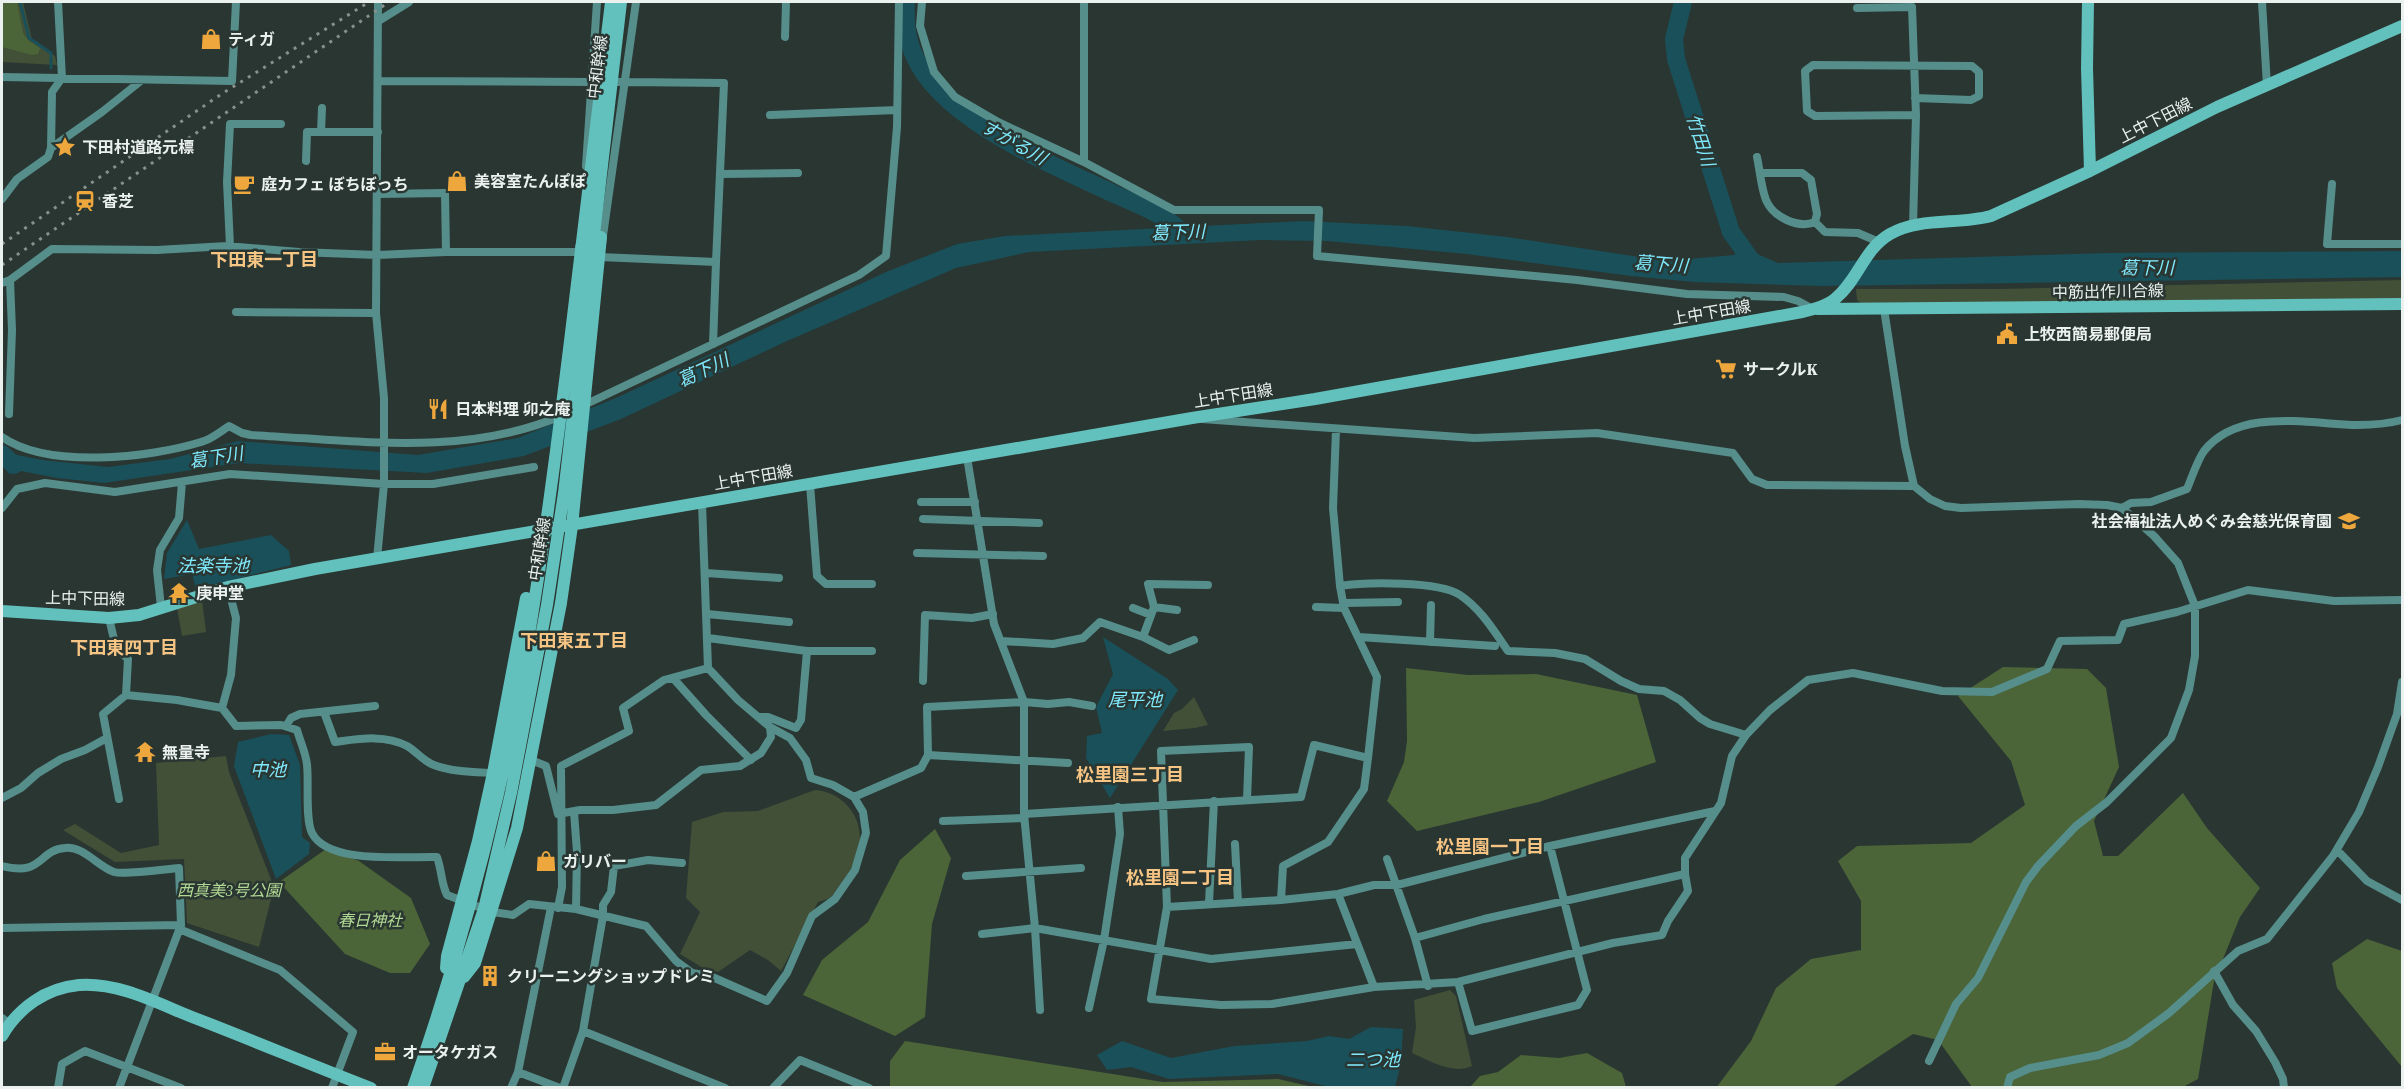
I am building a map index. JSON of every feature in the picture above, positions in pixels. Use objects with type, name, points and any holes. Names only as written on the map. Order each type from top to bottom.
[{"type":"main road","points":[[413,1088],[444,993],[447,956],[466,903],[539,531],[579,252],[595,163],[603,82],[616,2]]},
{"type":"main road","name":"中和幹線","points":[[466,903],[505,792],[547,605],[564,493],[616,2]]},
{"type":"main road","points":[[2088,2],[2087,109],[2090,171]]},
{"type":"main road","name":"上中下田線","points":[[2,611],[110,618],[139,615],[228,587],[377,559],[1192,418],[1326,397],[1813,309],[1829,302],[1841,293],[1867,255],[1879,242],[1901,228],[1991,216],[2090,171],[2217,107],[2403,26]]},
{"type":"main road","name":"中和幹線","points":[[488,911],[552,489],[583,230],[611,42]]},
{"type":"main road","points":[[423,1088],[460,982],[476,963],[488,911],[517,828],[561,603],[572,526],[600,257],[603,82]]},
{"type":"main road","name":"中筋出作川合線","points":[[1813,309],[2403,304]]},
{"type":"main road","points":[[2,1036],[5,1020],[36,1000],[57,990],[78,986],[116,989],[371,1088]]},
{"type":"street","points":[[2,199],[17,179],[48,157],[51,148],[52,92],[62,78],[58,2]]},
{"type":"street","points":[[2,77],[232,81],[236,2]]},
{"type":"street","points":[[377,559],[384,484],[384,398],[376,313],[380,20],[378,2]]},
{"type":"street","points":[[380,20],[409,2]]},
{"type":"street","points":[[9,414],[12,330],[6,282],[52,249],[158,250],[230,246],[377,255],[446,252],[579,252],[603,82],[597,2]]},
{"type":"street","points":[[636,2],[600,257],[716,262]]},
{"type":"street","points":[[785,37],[786,2]]},
{"type":"street","points":[[2,437],[29,450],[87,458],[118,457],[203,442],[229,426],[250,435],[434,443],[473,440],[554,419],[859,275],[886,256],[891,214],[897,110],[899,2]]},
{"type":"street","points":[[922,2],[920,26],[934,72],[956,98],[998,122],[1084,162],[1174,210],[1319,210],[1317,256],[1577,280],[1687,294],[1784,297],[1813,309]]},
{"type":"street","points":[[1084,2],[1084,162]]},
{"type":"street","points":[[2262,2],[2267,86]]},
{"type":"street","points":[[1857,8],[1912,7],[1916,115],[1912,226]]},
{"type":"street","points":[[1915,98],[1971,100],[1979,96],[1979,72],[1972,66],[1813,65],[1806,71],[1807,111],[1815,116],[1916,115]]},
{"type":"street","points":[[51,148],[142,80]]},
{"type":"street","points":[[379,81],[724,83],[713,344]]},
{"type":"street","points":[[321,132],[322,108]]},
{"type":"street","points":[[770,115],[897,110]]},
{"type":"street","points":[[230,246],[227,182],[230,124],[281,124]]},
{"type":"street","points":[[306,161],[307,132],[378,132]]},
{"type":"street","points":[[1757,157],[1767,203],[1789,223],[1808,225],[1815,222]]},
{"type":"street","points":[[721,174],[798,173]]},
{"type":"street","points":[[1760,173],[1803,173],[1811,180],[1815,222]]},
{"type":"street","points":[[2332,184],[2327,244],[2403,244]]},
{"type":"street","points":[[378,194],[445,193],[446,252]]},
{"type":"street","points":[[1815,222],[1825,232],[1858,233],[1879,242]]},
{"type":"street","points":[[1884,309],[1914,486]]},
{"type":"street","points":[[236,312],[376,313]]},
{"type":"street","points":[[1192,418],[1474,438],[1597,434],[1733,453],[1752,479],[1767,485],[1914,486],[1930,499],[1945,506],[1961,508],[2079,504],[2122,508],[2154,536],[2178,563],[2195,606],[2194,656],[2189,690],[2171,738],[2107,802],[2076,826],[2026,882],[1978,978],[1956,1004],[1929,1061]]},
{"type":"street","points":[[2122,508],[2131,503],[2151,502],[2187,489],[2204,451],[2225,434],[2253,423],[2277,420],[2357,425],[2385,424],[2403,420]]},
{"type":"street","points":[[1281,900],[1283,866],[1328,842],[1364,789],[1368,758],[1377,677],[1344,606],[1340,586],[1333,508],[1336,430]]},
{"type":"street","points":[[967,457],[993,614],[1024,702],[1024,816],[1040,1010]]},
{"type":"street","points":[[2,508],[17,489],[45,483],[115,492],[230,474],[384,484],[433,484],[534,467]]},
{"type":"street","points":[[161,607],[158,595],[160,550],[179,518],[182,483]]},
{"type":"street","points":[[810,484],[817,576],[826,584],[872,584]]},
{"type":"street","points":[[921,502],[975,502]]},
{"type":"street","points":[[126,695],[177,700],[222,708],[236,726],[286,726],[297,729],[307,763],[311,833],[326,849],[356,855],[437,857],[441,869],[441,883],[447,895],[488,911],[513,915],[529,904],[576,909],[646,926],[676,961],[692,973],[710,976],[767,1001],[787,973],[812,916],[835,899],[855,870],[866,833],[863,812],[854,797],[811,778],[806,760],[790,738],[770,727],[738,700],[708,668],[702,503]]},
{"type":"street","points":[[923,519],[1039,523]]},
{"type":"street","points":[[917,552],[1043,556]]},
{"type":"street","points":[[706,573],[779,578]]},
{"type":"street","points":[[1143,637],[1153,611],[1148,584],[1208,585]]},
{"type":"street","points":[[1340,586],[1356,584],[1425,586],[1458,594],[1479,610],[1508,651],[1555,653],[1585,659],[1621,681],[1640,689],[1665,692],[1680,700],[1710,724],[1746,735]]},
{"type":"street","points":[[222,708],[231,675],[236,618],[228,587]]},
{"type":"street","points":[[1248,800],[1250,747],[1161,751],[1167,907],[1151,999],[1221,1005],[1272,1004],[1374,987],[1428,986],[1458,982],[1613,943],[1662,935],[1668,921],[1689,891],[1685,874],[1685,858],[1721,803],[1732,756],[1746,735],[1770,710],[1808,680],[1852,673],[1942,691],[1992,692],[2047,669],[2060,641],[2118,640],[2124,624],[2148,620],[2248,590],[2334,601],[2403,600]]},
{"type":"street","points":[[1316,607],[1398,602]]},
{"type":"street","points":[[1430,642],[1431,605]]},
{"type":"street","points":[[1133,608],[1153,611],[1178,610]]},
{"type":"street","points":[[923,681],[925,615],[972,618],[993,614]]},
{"type":"street","points":[[707,615],[789,622]]},
{"type":"street","points":[[110,618],[116,648],[128,659],[126,695],[104,714],[119,799]]},
{"type":"street","points":[[1001,641],[1053,644],[1083,638],[1100,622],[1143,637],[1168,650],[1194,640]]},
{"type":"street","points":[[1359,636],[1495,646]]},
{"type":"street","points":[[708,638],[807,651],[872,651]]},
{"type":"street","points":[[758,717],[768,717],[796,728],[801,720],[807,651]]},
{"type":"street","points":[[511,1088],[518,1072],[555,907],[562,887],[561,766],[629,731],[623,708],[664,680],[708,668]]},
{"type":"street","points":[[673,678],[751,760]]},
{"type":"street","points":[[2007,1088],[2010,1077],[2030,1068],[2099,1055],[2128,1043],[2169,1013],[2238,951],[2266,939],[2337,850],[2359,812],[2397,714],[2403,682]]},
{"type":"street","points":[[854,797],[921,768],[928,755],[927,707],[1024,702],[1048,704],[1069,702],[1092,706]]},
{"type":"street","points":[[286,726],[291,718],[300,714],[375,706]]},
{"type":"street","points":[[324,712],[334,742],[367,737],[385,740],[406,746],[435,765],[468,772],[493,773]]},
{"type":"street","points":[[531,760],[546,766],[558,814],[656,805],[701,770],[740,766],[751,760],[761,753],[771,737],[770,727]]},
{"type":"street","points":[[2,798],[21,788],[38,773],[61,759],[107,738]]},
{"type":"street","points":[[943,820],[1024,816],[1163,804],[1301,797],[1314,745],[1368,758]]},
{"type":"street","points":[[928,755],[1068,763]]},
{"type":"street","points":[[1209,903],[1214,801]]},
{"type":"street","points":[[1089,1008],[1104,940],[1120,834],[1118,807]]},
{"type":"street","points":[[1167,907],[1281,900],[1338,894],[1374,885],[1397,885],[1550,846],[1715,811]]},
{"type":"street","points":[[574,812],[577,852],[576,909]]},
{"type":"street","points":[[1235,843],[1238,902]]},
{"type":"street","points":[[1458,982],[1472,1031],[1578,1005],[1587,990],[1550,846]]},
{"type":"street","points":[[2,866],[15,869],[30,868],[54,852],[66,848],[78,851],[115,873],[179,868],[180,927],[119,1088]]},
{"type":"street","points":[[2337,850],[2367,881],[2403,900]]},
{"type":"street","points":[[1388,859],[1415,938],[1428,986]]},
{"type":"street","points":[[518,1072],[562,1088],[583,1031],[603,905],[612,892],[614,866],[648,860],[682,863]]},
{"type":"street","points":[[966,876],[1081,868]]},
{"type":"street","points":[[1415,938],[1565,900],[1685,874]]},
{"type":"street","points":[[1338,894],[1374,987]]},
{"type":"street","points":[[2,928],[180,927],[280,970],[353,1032],[332,1088]]},
{"type":"street","points":[[982,934],[1035,928],[1211,959],[1357,944]]},
{"type":"street","points":[[2214,971],[2233,1005],[2256,1031],[2275,1062],[2283,1079],[2284,1088]]},
{"type":"street","points":[[583,1031],[725,1088]]},
{"type":"street","points":[[58,1088],[62,1064],[85,1051],[181,1088]]},
{"type":"street","points":[[773,1088],[800,1060],[869,1088]]},
{"type":"green space","points":[[2,2],[17,2],[23,33],[28,40],[40,48],[38,54],[32,55],[2,47]]},
{"type":"green space","points":[[18,2],[23,2],[32,39],[55,56],[57,65],[2,62],[2,14]]},
{"type":"green space","points":[[2402,280],[2402,300],[1861,303],[1857,300],[1856,289],[2000,289]]},
{"type":"green space","points":[[202,600],[206,632],[182,636],[177,608]]},
{"type":"green space","points":[[2003,667],[2087,669],[2106,688],[2119,767],[2094,821],[2103,856],[2118,856],[2183,793],[2207,828],[2260,888],[2240,917],[2214,981],[2198,1079],[2183,1087],[1972,1087],[1938,1040],[1913,1034],[1833,1087],[1716,1088],[1751,1041],[1776,988],[1811,959],[1861,950],[1861,901],[1838,861],[1857,846],[1971,843],[2025,805],[2011,761],[1958,696]]},
{"type":"green space","points":[[1406,668],[1468,675],[1536,674],[1637,695],[1656,762],[1539,802],[1417,831],[1387,801],[1404,762],[1407,741]]},
{"type":"green space","points":[[1194,697],[1208,725],[1163,731],[1174,713],[1182,709]]},
{"type":"green space","name":"西真美3号公園","points":[[226,756],[229,772],[274,887],[259,947],[187,923],[184,859],[115,862],[63,830],[75,824],[121,853],[159,845],[156,763]]},
{"type":"green space","points":[[815,790],[836,796],[852,811],[859,830],[858,853],[851,868],[832,895],[818,902],[781,971],[768,960],[750,950],[718,972],[703,968],[680,954],[700,912],[686,898],[692,822],[723,812],[758,811]]},
{"type":"green space","points":[[935,829],[951,858],[932,924],[925,1017],[895,1036],[803,995],[822,960],[868,922],[900,860]]},
{"type":"green space","name":"春日神社","points":[[326,849],[359,861],[411,898],[430,944],[410,973],[390,973],[345,954],[279,882]]},
{"type":"green space","points":[[2367,939],[2402,951],[2402,1067],[2337,988],[2332,963]]},
{"type":"green space","points":[[1450,990],[1456,996],[1472,1066],[1465,1068],[1449,1068],[1412,1053],[1416,1027],[1414,1000]]},
{"type":"green space","points":[[905,1041],[1163,1082],[1278,1079],[1313,1087],[890,1087],[890,1061]]},
{"type":"green space","points":[[1587,1053],[1622,1073],[1626,1087],[1470,1087],[1480,1076],[1498,1072],[1521,1055],[1559,1058]]},
{"type":"water","name":"葛下川","points":[[1304,221],[1407,226],[1507,237],[1666,261],[1734,255],[1745,244],[1755,253],[1778,263],[2107,253],[2402,251],[2402,277],[1822,286],[1694,282],[1467,254],[1327,241],[1261,240],[1029,252],[956,268],[787,341],[621,419],[524,456],[427,473],[239,463],[104,483],[21,471],[9,474],[2,462],[12,454],[108,467],[170,459],[238,441],[418,455],[518,438],[618,397],[886,272],[957,244],[1005,236]]},
{"type":"water","name":"法楽寺池","points":[[187,520],[199,549],[271,535],[289,551],[291,565],[196,589],[192,574],[164,579],[167,553]]},
{"type":"water","name":"尾平池","points":[[1103,637],[1168,679],[1178,690],[1110,798],[1086,758],[1087,736],[1102,733],[1096,707],[1113,674]]},
{"type":"water","name":"中池","points":[[271,734],[289,735],[300,765],[302,837],[310,843],[309,854],[276,879],[234,766],[238,742]]},
{"type":"water","name":"二つ池","points":[[1371,1027],[1403,1029],[1401,1063],[1395,1087],[1329,1087],[1278,1074],[1169,1079],[1131,1067],[1107,1070],[1097,1055],[1122,1041],[1171,1058],[1234,1046],[1307,1041],[1329,1036],[1349,1039]]},
{"type":"waterway","points":[[20,2],[29,38],[51,53],[51,68]]},
{"type":"waterway","name":"すがる川","points":[[906,2],[907,29],[914,55],[928,78],[948,100],[973,120],[1002,138],[1061,169],[1150,210],[1182,232]]},
{"type":"waterway","name":"竹田川","points":[[1683,2],[1674,39],[1676,59],[1731,232],[1756,267]]},
{"type":"waterway","points":[[2,454],[14,465]]},
{"type":"railway","points":[[2,244],[220,95],[369,2]]},
{"type":"railway","points":[[2,265],[389,2]]},
{"type":"place","name":"ティガ","points":[[211,39]]},
{"type":"place","name":"下田村道路元標","points":[[65,147]]},
{"type":"place","name":"美容室たんぽぽ","points":[[457,181]]},
{"type":"place","name":"庭カフェ ぼちぼっち","points":[[244,184]]},
{"type":"place","name":"香芝","points":[[85,201]]},
{"type":"place","name":"上牧西簡易郵便局","points":[[2007,334]]},
{"type":"place","name":"サークルK","points":[[1726,369]]},
{"type":"place","name":"日本料理 卯之庵","points":[[438,409]]},
{"type":"place","name":"社会福祉法人めぐみ会慈光保育園","points":[[2349,521]]},
{"type":"place","name":"庚申堂","points":[[179,593]]},
{"type":"place","name":"無量寺","points":[[145,752]]},
{"type":"place","name":"ガリバー","points":[[546,861]]},
{"type":"place","name":"クリーニングショップドレミ","points":[[490,976]]},
{"type":"place","name":"オータケガス","points":[[385,1052]]},
{"type":"district","name":"下田東一丁目","points":[[264,259]]},
{"type":"district","name":"下田東五丁目","points":[[574,640]]},
{"type":"district","name":"下田東四丁目","points":[[124,647]]},
{"type":"district","name":"松里園三丁目","points":[[1130,774]]},
{"type":"district","name":"松里園一丁目","points":[[1490,846]]},
{"type":"district","name":"松里園二丁目","points":[[1180,877]]}]
